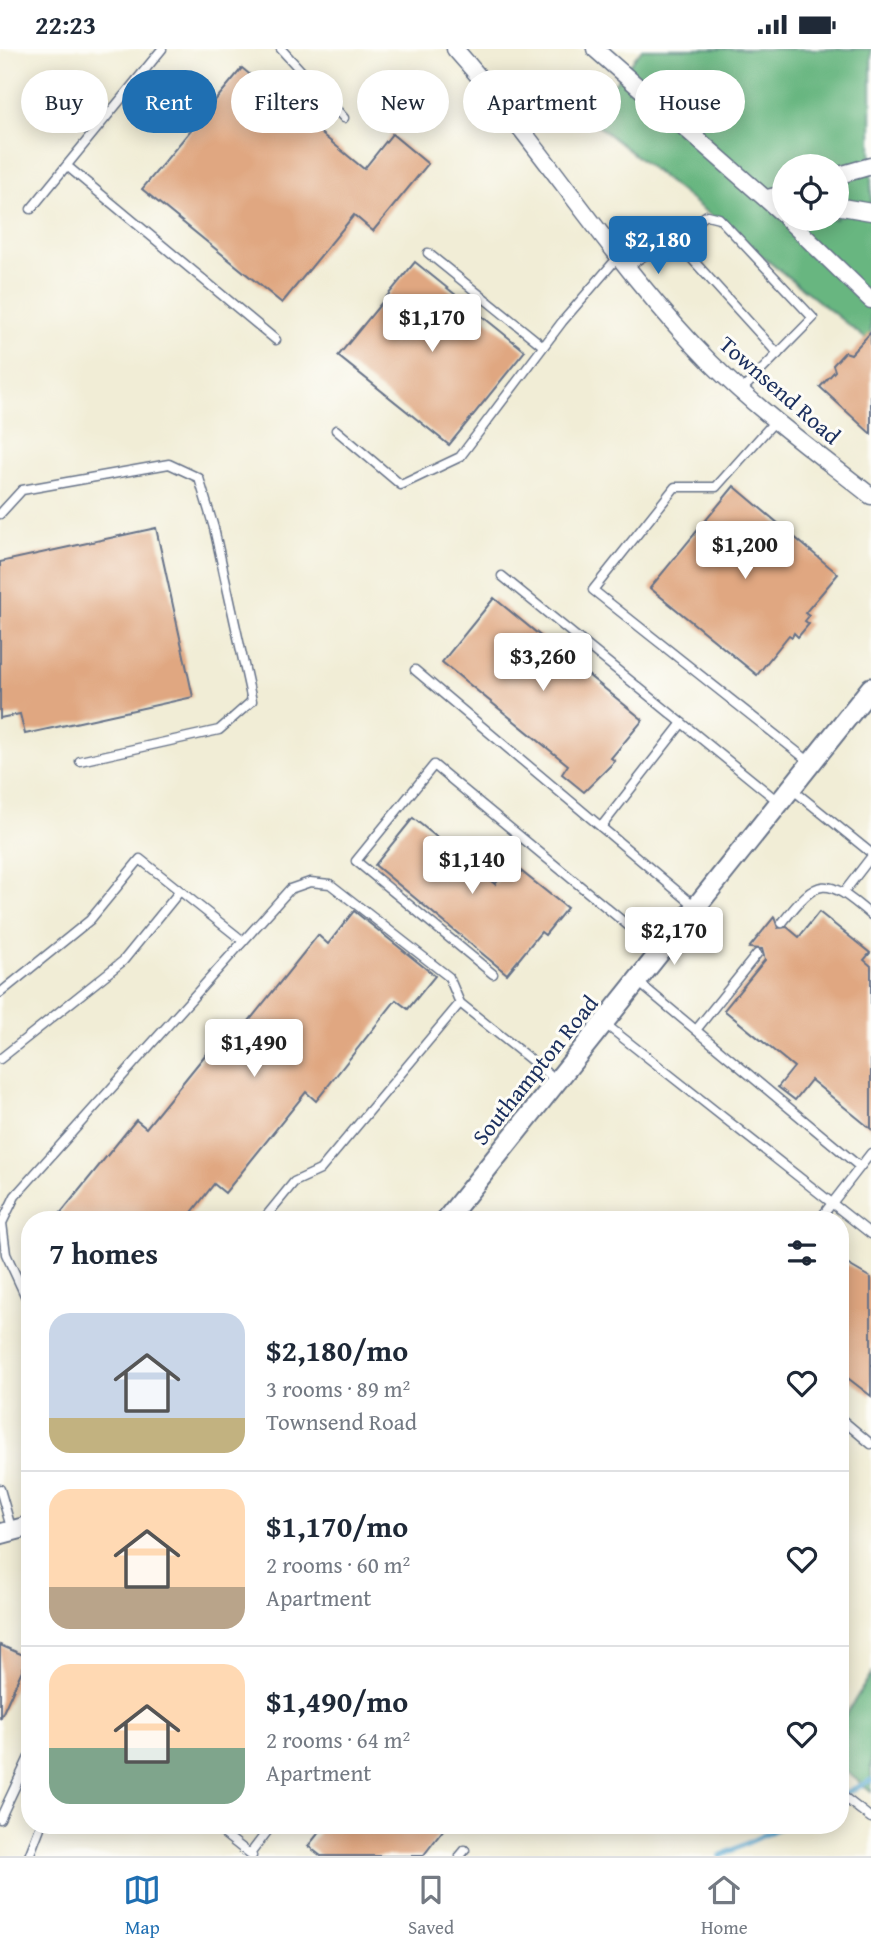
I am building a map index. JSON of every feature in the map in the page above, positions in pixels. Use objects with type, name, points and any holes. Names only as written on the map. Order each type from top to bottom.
[{"type":"street","name":"Townsend Road","points":[[455,49],[623,262],[710,362],[741,391],[871,496]]},
{"type":"street","points":[[595,49],[772,203]]},
{"type":"street","points":[[849,172],[871,166]]},
{"type":"street","points":[[767,198],[772,197]]},
{"type":"street","points":[[849,208],[871,212]]},
{"type":"street","points":[[800,231],[871,300]]},
{"type":"street","name":"Southampton Road","points":[[453,1211],[871,688]]},
{"type":"lane","points":[[31,209],[162,49]]},
{"type":"lane","points":[[281,49],[344,118]]},
{"type":"lane","points":[[67,166],[276,339]]},
{"type":"lane","points":[[336,430],[401,485],[460,457],[543,346],[623,262],[673,237],[707,215],[719,218],[813,319],[741,391]]},
{"type":"lane","points":[[673,237],[778,354]]},
{"type":"lane","points":[[428,253],[543,346]]},
{"type":"lane","points":[[776,420],[716,487],[675,487],[593,590],[811,763]]},
{"type":"lane","points":[[0,514],[22,490],[169,464],[199,478],[215,528],[252,701],[219,730],[80,761]]},
{"type":"lane","points":[[502,576],[682,723],[871,855],[844,892]]},
{"type":"lane","points":[[415,670],[696,907]]},
{"type":"lane","points":[[601,827],[682,723]]},
{"type":"lane","points":[[493,974],[356,861],[434,765],[660,952]]},
{"type":"lane","points":[[0,993],[90,920],[140,859],[243,941]]},
{"type":"lane","points":[[21,1286],[6,1254],[2,1223],[15,1196],[290,889],[310,882],[330,884],[449,977],[460,1003],[557,1081]]},
{"type":"lane","points":[[782,923],[813,888],[829,885],[844,892],[871,915]]},
{"type":"lane","points":[[0,1059],[123,961],[180,891]]},
{"type":"lane","points":[[696,1030],[757,954]]},
{"type":"lane","points":[[637,981],[860,1167]]},
{"type":"lane","points":[[270,1211],[294,1182],[320,1170],[460,1003]]},
{"type":"lane","points":[[604,1023],[842,1211]]},
{"type":"lane","points":[[826,1211],[871,1153]]},
{"type":"lane","points":[[849,1217],[871,1234]]},
{"type":"lane","points":[[849,1426],[871,1444]]},
{"type":"lane","points":[[0,1489],[14,1531]]},
{"type":"lane","points":[[0,1819],[21,1774]]},
{"type":"lane","points":[[849,1801],[871,1818]]},
{"type":"lane","points":[[29,1856],[38,1834]]},
{"type":"lane","points":[[224,1834],[251,1855],[266,1834]]},
{"type":"green space","points":[[642,49],[871,49],[871,343],[607,133],[621,133],[621,75]]},
{"type":"green space","points":[[871,1674],[871,1791],[849,1774],[849,1709]]},
{"type":"building","points":[[231,81],[231,133],[321,133],[364,169],[392,134],[428,164],[373,231],[354,215],[282,303],[142,189],[188,133],[217,133],[217,98]]},
{"type":"building","points":[[415,262],[525,351],[449,445],[338,356]]},
{"type":"building","points":[[871,332],[871,434],[820,387],[835,371],[833,365],[845,352],[851,354]]},
{"type":"building","points":[[734,486],[838,574],[805,613],[809,616],[805,621],[809,624],[798,637],[794,633],[792,637],[789,635],[757,675],[650,588]]},
{"type":"building","points":[[156,528],[193,697],[25,734],[20,714],[0,718],[0,562]]},
{"type":"building","points":[[494,598],[643,720],[611,758],[615,761],[584,792],[562,774],[568,765],[442,662]]},
{"type":"building","points":[[413,818],[495,884],[512,864],[567,908],[545,935],[541,932],[507,974],[375,865]]},
{"type":"building","points":[[354,911],[435,976],[408,1009],[396,1000],[316,1101],[306,1092],[225,1193],[214,1184],[193,1211],[62,1211],[136,1120],[146,1128],[227,1028],[237,1036],[318,935],[328,944]]},
{"type":"building","points":[[819,912],[870,953],[864,960],[871,966],[871,1129],[811,1080],[795,1100],[778,1087],[794,1067],[724,1010],[765,960],[762,949],[749,948],[774,917],[778,928],[787,927],[799,937]]},
{"type":"building","points":[[849,1265],[871,1278],[871,1396],[849,1379]]},
{"type":"building","points":[[0,1645],[21,1654],[21,1672],[0,1719]]},
{"type":"building","points":[[318,1834],[440,1834],[423,1856],[321,1856],[308,1846]]},
{"type":"waterway","points":[[849,1791],[871,1780]]},
{"type":"waterway","points":[[720,1856],[766,1834]]}]
